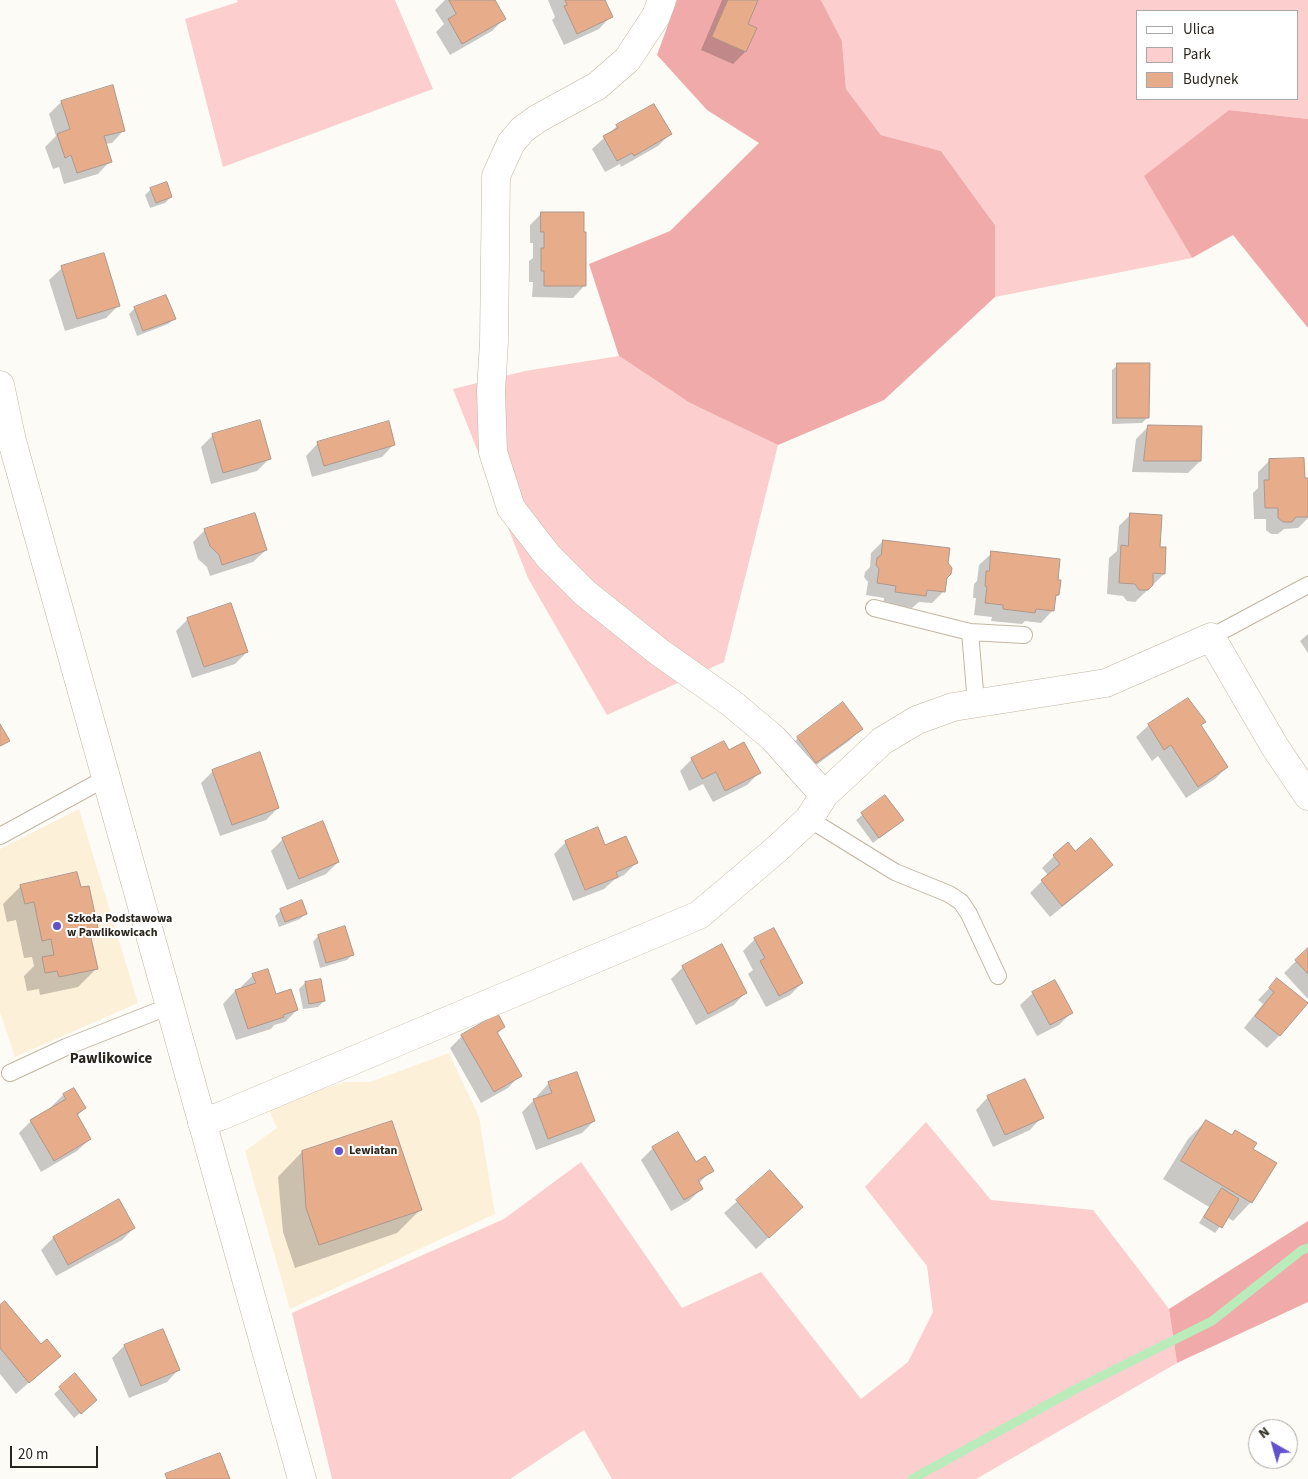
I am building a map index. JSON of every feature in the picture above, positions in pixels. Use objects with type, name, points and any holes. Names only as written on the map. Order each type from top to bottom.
[{"type":"street","points":[[656,5],[627,60],[597,86],[537,119],[522,130],[511,143],[496,176],[494,342],[491,391],[493,452],[511,508],[548,556],[585,593],[659,652],[730,702],[773,738],[824,795]]},
{"type":"street","points":[[0,385],[12,441],[302,1479]]},
{"type":"street","points":[[202,1122],[221,1116],[699,915],[809,819],[824,795],[882,742],[917,720],[953,707],[1106,683],[1212,638],[1275,747],[1308,796]]},
{"type":"lane","points":[[1212,638],[1308,585]]},
{"type":"lane","points":[[874,608],[970,632],[1024,635]]},
{"type":"lane","points":[[970,632],[976,703]]},
{"type":"lane","points":[[0,836],[106,778]]},
{"type":"lane","points":[[809,819],[895,872],[949,894],[961,902],[970,914],[998,976]]},
{"type":"lane","points":[[10,1073],[66,1047],[170,1006]]},
{"type":"shaded area","points":[[677,0],[821,0],[842,41],[846,89],[881,135],[941,151],[995,225],[995,297],[884,400],[778,445],[690,403],[619,356],[589,264],[670,231],[759,143],[707,110],[657,55]]},
{"type":"shaded area","points":[[1229,110],[1308,119],[1308,328],[1233,235],[1192,258],[1144,176]]},
{"type":"shaded area","name":"Szkoła Podstawowa w Pawlikowicach","points":[[79,809],[138,1003],[15,1057],[0,1012],[0,849]]},
{"type":"shaded area","points":[[449,1053],[479,1117],[495,1214],[290,1309],[245,1151],[277,1128],[267,1106],[345,1082],[370,1082]]},
{"type":"shaded area","points":[[1308,1221],[1308,1302],[1177,1363],[1169,1309]]},
{"type":"green space","points":[[237,0],[395,0],[433,89],[223,167],[185,19],[238,2]]},
{"type":"green space","points":[[821,0],[1308,0],[1308,119],[1229,110],[1145,176],[1192,258],[995,297],[995,225],[941,151],[881,135],[846,89],[842,41]]},
{"type":"green space","points":[[619,356],[690,403],[778,445],[724,662],[607,715],[528,578],[453,389],[525,371]]},
{"type":"green space","points":[[926,1122],[991,1200],[1093,1210],[1169,1309],[1177,1363],[976,1479],[612,1479],[584,1430],[510,1479],[332,1479],[292,1313],[504,1219],[581,1162],[682,1308],[761,1272],[861,1399],[908,1362],[933,1312],[927,1266],[865,1187]]},
{"type":"building","points":[[449,0],[495,0],[506,19],[462,44],[448,19],[456,14]]},
{"type":"building","points":[[565,0],[605,0],[613,17],[577,34],[564,6],[567,5]]},
{"type":"building","points":[[728,0],[758,0],[748,24],[757,28],[746,52],[712,37]]},
{"type":"building","points":[[113,85],[125,131],[104,136],[112,162],[77,173],[71,155],[65,158],[57,134],[70,129],[61,101]]},
{"type":"building","points":[[654,104],[672,134],[634,156],[632,153],[617,161],[603,136],[618,128],[616,125]]},
{"type":"building","points":[[167,182],[172,197],[156,203],[150,188]]},
{"type":"building","points":[[541,212],[584,212],[586,286],[544,286],[544,271],[541,271],[541,248],[544,248],[544,232],[541,232]]},
{"type":"building","points":[[104,253],[120,306],[77,319],[61,266]]},
{"type":"building","points":[[166,295],[176,319],[143,331],[134,307]]},
{"type":"building","points":[[1117,363],[1150,363],[1149,418],[1117,418]]},
{"type":"building","points":[[260,420],[271,459],[223,473],[212,434]]},
{"type":"building","points":[[389,421],[395,445],[324,466],[317,442]]},
{"type":"building","points":[[1148,425],[1202,426],[1201,461],[1144,461]]},
{"type":"building","points":[[1304,458],[1305,478],[1308,478],[1308,517],[1296,517],[1292,522],[1283,522],[1278,518],[1278,508],[1265,508],[1264,480],[1269,480],[1269,459]]},
{"type":"building","points":[[255,513],[267,550],[222,565],[219,555],[210,546],[204,529]]},
{"type":"building","points":[[1130,513],[1162,515],[1160,547],[1166,547],[1165,574],[1153,573],[1153,585],[1148,590],[1139,590],[1135,584],[1119,583],[1121,545],[1128,546]]},
{"type":"building","points":[[883,540],[950,548],[948,563],[952,568],[951,574],[947,578],[945,592],[927,590],[926,596],[895,592],[896,586],[877,583],[879,569],[876,565],[877,558],[881,555]]},
{"type":"building","points":[[991,551],[1060,559],[1058,580],[1061,580],[1059,595],[1056,595],[1054,611],[1036,609],[1035,613],[1003,609],[1003,605],[985,603],[986,571],[989,571]]},
{"type":"building","points":[[231,603],[248,652],[204,667],[187,618]]},
{"type":"building","points":[[1188,698],[1206,722],[1201,725],[1228,767],[1198,787],[1171,745],[1164,750],[1148,724]]},
{"type":"building","points":[[843,702],[863,729],[816,763],[797,737]]},
{"type":"building","points":[[0,724],[10,741],[0,746]]},
{"type":"building","points":[[724,741],[729,750],[744,742],[761,773],[725,791],[716,772],[702,779],[691,758]]},
{"type":"building","points":[[260,752],[279,808],[232,825],[212,770]]},
{"type":"building","points":[[885,795],[904,820],[879,838],[861,813]]},
{"type":"building","points":[[323,821],[339,862],[299,879],[282,838]]},
{"type":"building","points":[[598,827],[605,845],[626,836],[638,863],[616,872],[618,877],[585,890],[565,841]]},
{"type":"building","points":[[1091,838],[1113,865],[1062,906],[1041,880],[1060,864],[1053,855],[1068,842],[1075,851]]},
{"type":"building","points":[[77,872],[81,887],[89,886],[98,928],[89,929],[98,969],[59,977],[57,971],[45,973],[42,957],[54,955],[51,939],[42,941],[34,902],[25,904],[20,885]]},
{"type":"building","points":[[302,900],[307,914],[285,922],[280,909]]},
{"type":"building","points":[[345,926],[354,955],[326,963],[318,935]]},
{"type":"building","points":[[774,928],[803,983],[779,996],[760,961],[765,958],[754,938]]},
{"type":"building","points":[[722,944],[747,993],[708,1014],[682,966]]},
{"type":"building","points":[[1308,948],[1308,974],[1295,960]]},
{"type":"building","points":[[268,969],[276,994],[291,989],[298,1010],[283,1015],[284,1017],[248,1029],[235,990],[256,983],[252,974]]},
{"type":"building","points":[[1277,978],[1308,1003],[1280,1036],[1255,1016],[1274,992],[1269,988]]},
{"type":"building","points":[[321,979],[325,1001],[309,1004],[305,982]]},
{"type":"building","points":[[1055,980],[1073,1013],[1050,1025],[1032,992]]},
{"type":"building","points":[[498,1014],[505,1027],[497,1032],[522,1076],[494,1092],[461,1035]]},
{"type":"building","points":[[577,1072],[595,1121],[548,1139],[533,1099],[552,1093],[548,1082]]},
{"type":"building","points":[[1025,1079],[1044,1118],[1005,1135],[987,1096]]},
{"type":"building","points":[[74,1088],[86,1108],[77,1114],[91,1139],[54,1161],[30,1120],[66,1099],[63,1094]]},
{"type":"building","points":[[1206,1120],[1232,1135],[1235,1130],[1257,1143],[1253,1149],[1277,1163],[1252,1203],[1181,1161]]},
{"type":"building","points":[[392,1121],[422,1210],[319,1245],[306,1208],[302,1151]]},
{"type":"building","points":[[678,1132],[696,1162],[705,1156],[714,1171],[698,1180],[703,1189],[684,1200],[652,1147]]},
{"type":"building","points":[[770,1170],[803,1207],[769,1238],[736,1200]]},
{"type":"building","points":[[1222,1188],[1239,1199],[1222,1228],[1204,1217]]},
{"type":"building","points":[[119,1199],[135,1228],[68,1265],[53,1237]]},
{"type":"building","points":[[5,1301],[41,1344],[47,1339],[61,1356],[29,1383],[0,1348],[0,1305]]},
{"type":"building","points":[[163,1329],[180,1370],[141,1386],[124,1345]]},
{"type":"building","points":[[75,1373],[97,1400],[81,1414],[59,1387]]},
{"type":"building","points":[[220,1453],[230,1479],[167,1479],[165,1474]]},
{"type":"waterway","points":[[912,1479],[1074,1390],[1212,1321],[1302,1250],[1308,1248]]},
{"type":"place","name":"Szkoła Podstawowa w Pawlikowicach","points":[[57,926]]},
{"type":"place","name":"Lewiatan","points":[[339,1151]]},
{"type":"district","name":"Pawlikowice","points":[[111,1060]]}]
